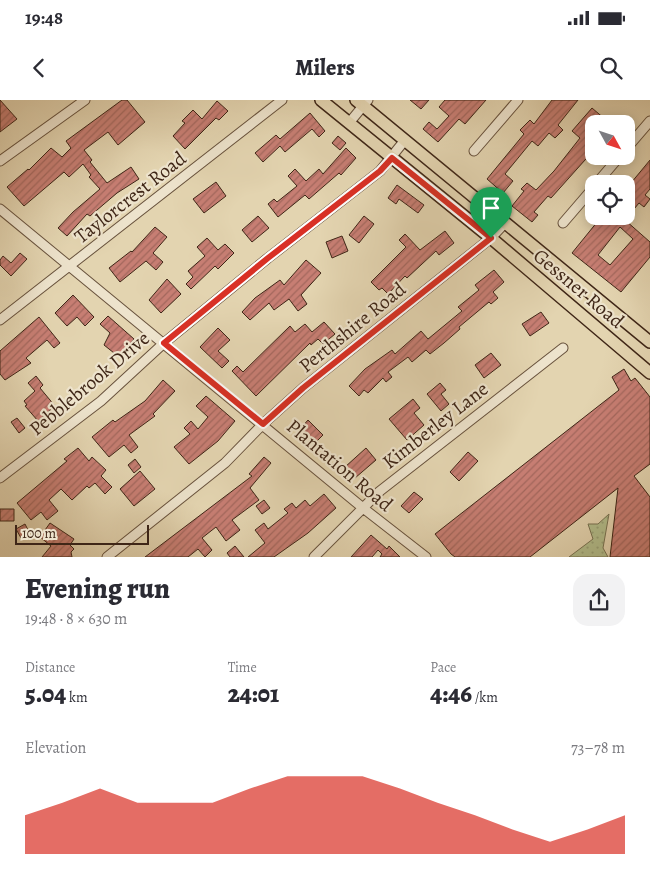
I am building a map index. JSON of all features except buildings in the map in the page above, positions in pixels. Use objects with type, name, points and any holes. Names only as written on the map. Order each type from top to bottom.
[{"type":"main road","name":"Gessner Road","points":[[321,100],[491,238],[650,373]]},
{"type":"main road","name":"Gessner Road","points":[[363,102],[405,140],[650,342]]},
{"type":"street","points":[[0,161],[85,100]]},
{"type":"street","name":"Taylorcrest Road","points":[[0,320],[282,100]]},
{"type":"street","points":[[474,151],[518,100]]},
{"type":"street","points":[[349,123],[363,102]]},
{"type":"street","points":[[635,138],[650,121]]},
{"type":"street","name":"Pebblebrook Drive","points":[[0,478],[101,401],[164,343],[268,258],[380,171],[405,140]]},
{"type":"street","points":[[604,175],[612,165]]},
{"type":"street","points":[[563,224],[585,198]]},
{"type":"street","name":"Plantation Road","points":[[0,209],[363,508],[426,557]]},
{"type":"street","name":"Perthshire Road","points":[[107,557],[225,463],[263,424],[303,388],[491,238],[505,222]]},
{"type":"street","name":"Kimberley Lane","points":[[314,557],[380,491],[563,348]]},
{"type":"green space","points":[[609,514],[603,548],[608,557],[569,557],[593,539],[588,524],[598,524]]},
{"type":"route","points":[[392,158],[491,238],[303,388],[263,424],[164,343],[268,258],[380,171],[392,158]]}]
